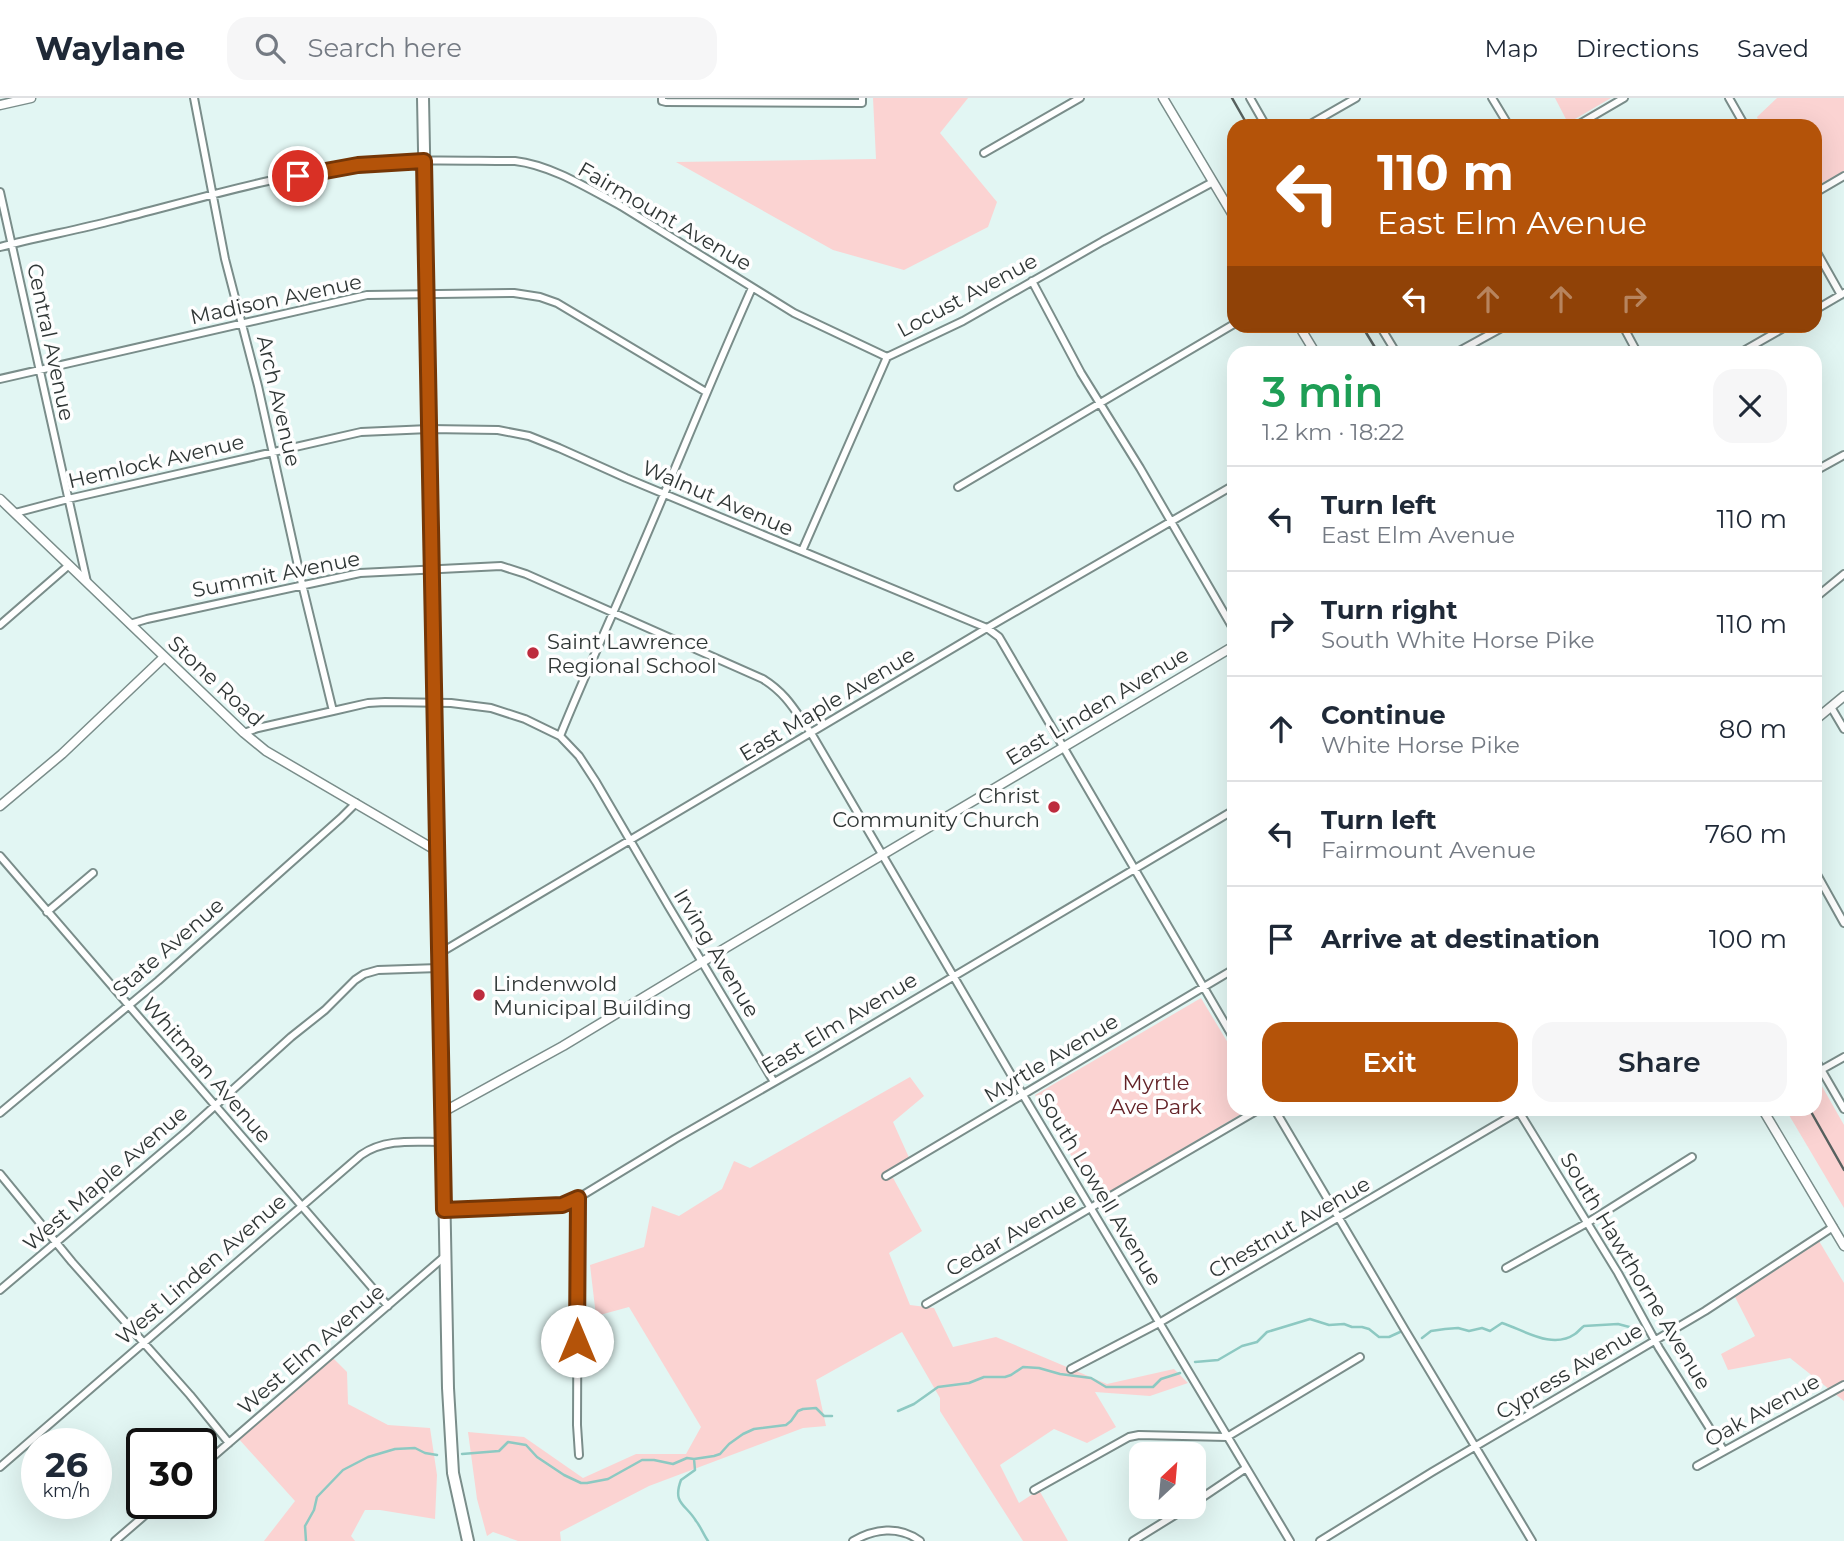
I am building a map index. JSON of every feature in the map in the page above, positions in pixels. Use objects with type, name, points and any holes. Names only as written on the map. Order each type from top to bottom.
[{"type":"highway","points":[[423,98],[444,1257],[451,1449],[456,1490],[468,1541]]},
{"type":"street","points":[[0,105],[32,98]]},
{"type":"street","name":"Arch Avenue","points":[[194,98],[225,259],[243,323],[333,711]]},
{"type":"street","points":[[984,153],[1080,98]]},
{"type":"street","points":[[1163,98],[1227,205]]},
{"type":"street","points":[[1250,98],[1262,119]]},
{"type":"street","points":[[1319,119],[1356,98]]},
{"type":"street","points":[[1492,98],[1505,119]]},
{"type":"street","points":[[1588,119],[1624,98]]},
{"type":"street","points":[[1729,98],[1741,119]]},
{"type":"street","points":[[662,99],[666,102],[862,100]]},
{"type":"street","name":"Fairmount Avenue","points":[[0,247],[212,194],[337,168],[424,161],[515,161],[544,168],[621,206],[794,313],[887,357]]},
{"type":"street","points":[[1822,188],[1844,176]]},
{"type":"street","name":"Locust Avenue","points":[[802,551],[887,357],[963,321],[1213,182]]},
{"type":"street","name":"Central Avenue","points":[[0,192],[87,582]]},
{"type":"street","points":[[1822,261],[1842,294],[1822,306]]},
{"type":"street","points":[[1032,281],[1081,373],[1140,468],[1227,619]]},
{"type":"street","points":[[244,733],[377,703],[434,703],[472,704],[491,708],[525,719],[560,736],[752,288]]},
{"type":"street","name":"Madison Avenue","points":[[0,379],[367,295],[514,293],[557,303],[706,392]]},
{"type":"street","points":[[958,487],[1227,328]]},
{"type":"street","points":[[1469,346],[1492,333]]},
{"type":"street","points":[[1752,346],[1775,333]]},
{"type":"street","name":"Hemlock Avenue","points":[[15,513],[361,432],[429,429]]},
{"type":"street","name":"Walnut Avenue","points":[[429,429],[498,430],[529,436],[988,628]]},
{"type":"street","points":[[1822,467],[1844,455]]},
{"type":"street","name":"East Maple Avenue","points":[[439,954],[1227,489]]},
{"type":"street","name":"Stone Road","points":[[0,499],[265,750],[437,851]]},
{"type":"street","points":[[0,625],[68,565]]},
{"type":"street","name":"Summit Avenue","points":[[130,624],[360,573],[502,566],[763,679],[779,690]]},
{"type":"street","points":[[1822,592],[1844,575]]},
{"type":"street","points":[[988,628],[999,637],[1227,1027]]},
{"type":"street","name":"East Linden Avenue","points":[[443,1112],[563,1046],[1227,650]]},
{"type":"street","points":[[0,806],[62,754],[164,657]]},
{"type":"street","name":"South Lowell Avenue","points":[[779,690],[811,733],[1090,1208],[1290,1541]]},
{"type":"street","points":[[1822,714],[1844,696]]},
{"type":"street","points":[[1831,707],[1844,729]]},
{"type":"street","name":"Irving Avenue","points":[[560,736],[579,755],[774,1082]]},
{"type":"street","name":"State Avenue","points":[[0,1114],[128,1006],[356,803]]},
{"type":"street","name":"East Elm Avenue","points":[[444,1210],[562,1205],[578,1198],[1227,814]]},
{"type":"street","name":"Whitman Avenue","points":[[0,856],[388,1306]]},
{"type":"street","points":[[47,912],[93,873]]},
{"type":"street","points":[[1822,884],[1844,923]]},
{"type":"street","name":"West Maple Avenue","points":[[0,1290],[325,1010],[355,980],[379,970],[439,968]]},
{"type":"street","name":"Myrtle Avenue","points":[[886,1176],[1227,973]]},
{"type":"street","points":[[1822,1069],[1844,1057]]},
{"type":"street","points":[[1822,1072],[1844,1109]]},
{"type":"street","name":"Cedar Avenue","points":[[926,1304],[1248,1116]]},
{"type":"street","points":[[1279,1116],[1532,1541]]},
{"type":"street","name":"Chestnut Avenue","points":[[1071,1369],[1159,1323],[1510,1116]]},
{"type":"street","name":"South Hawthorne Avenue","points":[[1524,1116],[1655,1340],[1724,1451]]},
{"type":"street","points":[[1767,1116],[1844,1245]]},
{"type":"street","name":"West Linden Avenue","points":[[0,1467],[300,1205],[368,1150],[398,1142],[443,1142]]},
{"type":"street","points":[[1506,1268],[1587,1223],[1692,1157]]},
{"type":"street","points":[[0,1174],[229,1443]]},
{"type":"street","points":[[578,1198],[576,1425],[579,1455]]},
{"type":"street","name":"Cypress Avenue","points":[[1320,1541],[1705,1311],[1833,1227]]},
{"type":"street","name":"West Elm Avenue","points":[[217,1453],[444,1257]]},
{"type":"street","points":[[1034,1490],[1129,1437],[1227,1437],[1360,1357]]},
{"type":"street","name":"Oak Avenue","points":[[1698,1466],[1844,1385]]},
{"type":"street","points":[[1206,1495],[1246,1468]]},
{"type":"street","points":[[115,1541],[140,1519]]},
{"type":"street","points":[[1133,1541],[1169,1519]]},
{"type":"street","points":[[853,1541],[866,1534],[891,1530],[904,1532],[920,1541]]},
{"type":"green space","points":[[873,98],[968,98],[940,133],[997,202],[988,227],[904,270],[833,250],[676,162],[876,159]]},
{"type":"green space","points":[[1555,98],[1611,98],[1575,119],[1566,119]]},
{"type":"green space","points":[[1777,98],[1844,98],[1844,171],[1822,183],[1822,119],[1757,117]]},
{"type":"green space","name":"Myrtle Ave Park","points":[[1201,998],[1227,1041],[1227,1116],[1238,1116],[1097,1199],[1035,1095]]},
{"type":"green space","points":[[910,1077],[924,1096],[893,1122],[911,1162],[892,1176],[922,1231],[889,1253],[910,1305],[934,1308],[953,1347],[996,1337],[1107,1384],[1174,1369],[1188,1383],[1150,1396],[1095,1392],[1116,1427],[1087,1443],[1054,1429],[1000,1465],[1019,1503],[1039,1490],[1068,1541],[1023,1541],[940,1411],[940,1398],[902,1332],[816,1380],[826,1426],[803,1428],[649,1486],[560,1532],[561,1541],[518,1541],[493,1532],[487,1536],[477,1499],[468,1432],[524,1437],[583,1478],[636,1454],[686,1454],[701,1427],[629,1307],[596,1316],[590,1265],[644,1247],[652,1206],[679,1216],[722,1189],[734,1161],[750,1168]]},
{"type":"green space","points":[[1822,1086],[1844,1125],[1844,1208],[1790,1116],[1822,1116]]},
{"type":"green space","points":[[1819,1241],[1844,1283],[1844,1401],[1790,1358],[1728,1370],[1721,1354],[1755,1336],[1733,1293]]},
{"type":"green space","points":[[329,1354],[347,1372],[348,1404],[388,1425],[430,1428],[437,1475],[435,1519],[365,1510],[351,1536],[355,1541],[264,1541],[295,1501],[237,1437]]},
{"type":"waterway","points":[[1195,1362],[1218,1360],[1242,1346],[1257,1342],[1267,1332],[1310,1319],[1329,1325],[1362,1327],[1379,1337],[1389,1337],[1400,1332]]},
{"type":"waterway","points":[[1422,1338],[1431,1331],[1445,1329],[1469,1331],[1482,1328],[1490,1331],[1502,1323],[1538,1337],[1557,1340],[1575,1334],[1584,1326],[1618,1324],[1637,1329]]},
{"type":"waterway","points":[[898,1411],[914,1404],[938,1387],[969,1383],[984,1377],[1005,1377],[1023,1367],[1091,1378],[1106,1387],[1153,1387],[1161,1379],[1180,1373]]},
{"type":"waterway","points":[[462,1454],[499,1451],[508,1442],[526,1445],[537,1457],[564,1475],[587,1483],[608,1479],[642,1460],[673,1464],[687,1458],[720,1454],[743,1434],[754,1429],[786,1425],[803,1409],[816,1408],[824,1416],[832,1416]]},
{"type":"waterway","points":[[306,1541],[305,1526],[314,1510],[317,1497],[343,1470],[368,1457],[395,1449],[415,1448],[437,1455]]},
{"type":"waterway","points":[[694,1459],[695,1470],[681,1480],[678,1494],[681,1503],[698,1523],[708,1541]]},
{"type":"railway","points":[[1232,98],[1244,119]]},
{"type":"railway","points":[[1366,333],[1374,346]]},
{"type":"railway","points":[[1813,1116],[1844,1170]]},
{"type":"place","name":"Saint Lawrence Regional School","points":[[533,653]]},
{"type":"place","name":"Christ Community Church","points":[[1054,807]]},
{"type":"place","name":"Lindenwold Municipal Building","points":[[479,995]]},
{"type":"route","points":[[298,176],[358,165],[424,161],[444,1210],[562,1205],[578,1198],[577,1341]]}]
